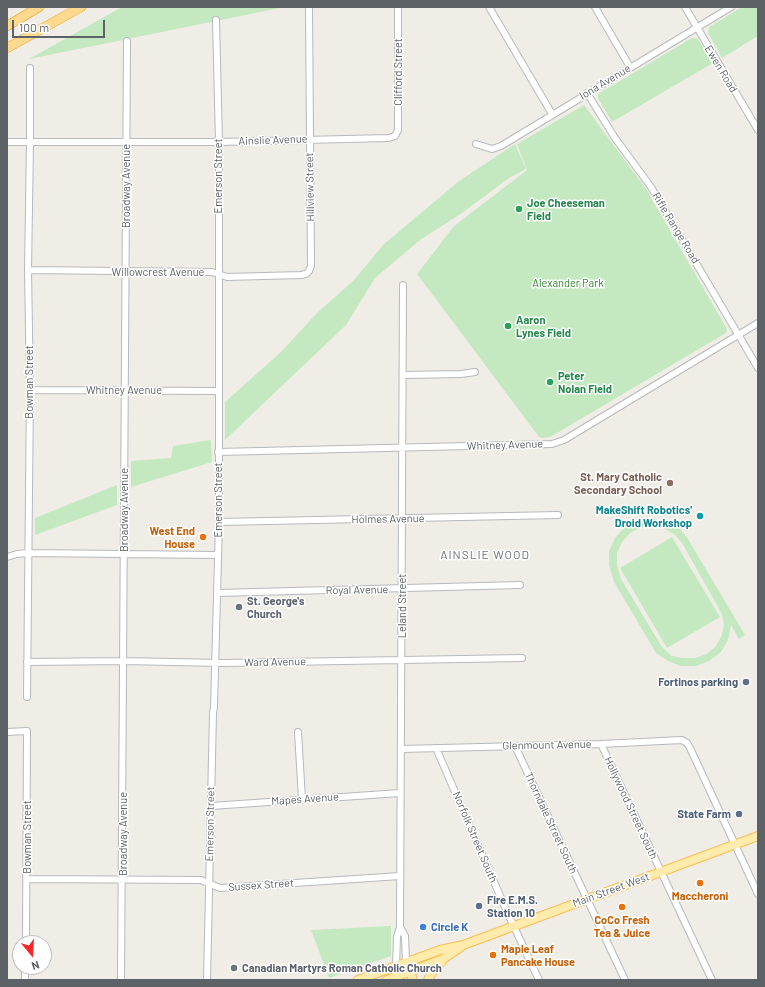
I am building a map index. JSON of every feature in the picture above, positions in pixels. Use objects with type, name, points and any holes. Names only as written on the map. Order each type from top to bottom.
[{"type":"highway","points":[[7,26],[39,7]]},
{"type":"highway","points":[[7,48],[81,7]]},
{"type":"main road","name":"Main Street West","points":[[358,980],[440,950],[463,945],[513,927],[758,836]]},
{"type":"main road","name":"Main Street West","points":[[387,980],[401,978],[410,972],[444,959],[463,945]]},
{"type":"main road","points":[[428,980],[433,971],[444,959]]},
{"type":"main road","points":[[406,962],[413,980]]},
{"type":"main road","points":[[396,966],[401,978]]},
{"type":"street","name":"Hillview Street","points":[[309,7],[310,271]]},
{"type":"street","name":"Clifford Street","points":[[395,136],[398,130],[398,7]]},
{"type":"street","points":[[489,7],[552,114]]},
{"type":"street","points":[[595,7],[630,67]]},
{"type":"street","name":"Ewen Road","points":[[685,7],[758,130]]},
{"type":"street","name":"Iona Avenue","points":[[476,144],[492,149],[501,146],[731,7]]},
{"type":"street","name":"Emerson Street","points":[[207,980],[212,713],[214,707],[219,522],[219,275],[216,20]]},
{"type":"street","name":"Broadway Avenue","points":[[121,980],[123,879],[127,41]]},
{"type":"street","name":"Bowman Street","points":[[27,697],[30,390],[28,270],[30,68]]},
{"type":"street","name":"Rifle Range Road","points":[[587,93],[615,138],[651,187],[758,368]]},
{"type":"street","name":"Ainslie Avenue","points":[[7,142],[218,142],[389,138],[395,136]]},
{"type":"street","name":"Willowcrest Avenue","points":[[28,270],[211,272],[228,277],[294,275],[306,274],[310,271]]},
{"type":"street","name":"Leland Street","points":[[396,966],[397,937],[400,927],[404,285]]},
{"type":"street","name":"Whitney Avenue","points":[[218,452],[552,444],[564,440],[758,323]]},
{"type":"street","points":[[403,375],[461,374],[475,372]]},
{"type":"street","name":"Whitney Avenue","points":[[30,390],[218,391]]},
{"type":"street","name":"Holmes Avenue","points":[[219,522],[558,515]]},
{"type":"street","points":[[7,557],[28,553],[218,555]]},
{"type":"street","name":"Royal Avenue","points":[[217,593],[520,585]]},
{"type":"street","name":"Ward Avenue","points":[[27,662],[124,661],[215,663],[522,658]]},
{"type":"street","name":"Bowman Street","points":[[7,732],[27,731],[26,935]]},
{"type":"street","points":[[298,732],[302,799]]},
{"type":"street","name":"Glenmount Avenue","points":[[401,748],[601,744],[682,740],[687,743],[690,748],[735,844]]},
{"type":"street","name":"Hollywood Street South","points":[[601,744],[712,980]]},
{"type":"street","name":"Thorndale Street South","points":[[515,746],[625,980]]},
{"type":"street","name":"Norfolk Street South","points":[[436,748],[513,927],[539,980]]},
{"type":"street","name":"Mapes Avenue","points":[[211,806],[400,793]]},
{"type":"street","points":[[735,844],[758,894]]},
{"type":"street","name":"Sussex Street","points":[[27,879],[202,880],[220,888],[400,876]]},
{"type":"street","name":"Leland Street","points":[[400,927],[404,936],[406,962]]},
{"type":"green space","points":[[122,7],[285,7],[29,59]]},
{"type":"green space","points":[[742,7],[758,7],[758,36],[722,58],[708,33],[709,27]]},
{"type":"green space","points":[[692,38],[697,38],[713,63],[612,122],[598,98],[598,94]]},
{"type":"green space","name":"Alexander Park","points":[[584,105],[646,189],[727,329],[726,333],[557,433],[550,437],[543,438],[539,437],[417,274],[454,226],[527,170],[517,144]]},
{"type":"green space","points":[[515,144],[526,169],[509,178],[462,213],[420,240],[375,278],[346,325],[225,440],[225,402],[282,351],[317,313],[353,281],[384,244],[459,181]]},
{"type":"green space","points":[[211,440],[212,462],[131,487],[131,461],[171,458],[173,446]]},
{"type":"green space","points":[[117,485],[117,505],[35,535],[35,518]]},
{"type":"green space","points":[[652,519],[666,521],[678,527],[688,539],[745,635],[739,639],[731,625],[728,640],[721,652],[709,661],[696,666],[681,666],[668,661],[656,653],[614,582],[609,565],[609,551],[615,538],[625,527],[638,521]],"holes":[[[651,526],[663,528],[674,534],[682,543],[722,614],[724,626],[721,637],[715,647],[706,654],[695,658],[672,656],[662,647],[621,579],[617,565],[617,553],[622,542],[630,533],[640,528]]]},
{"type":"green space","points":[[672,537],[720,617],[667,648],[620,568]]},
{"type":"green space","points":[[391,926],[391,956],[329,978],[311,930]]},
{"type":"place","name":"Joe Cheeseman Field","points":[[519,209]]},
{"type":"place","name":"Aaron Lynes Field","points":[[508,326]]},
{"type":"place","name":"Peter Nolan Field","points":[[550,382]]},
{"type":"place","name":"St. Mary Catholic Secondary School","points":[[670,483]]},
{"type":"place","name":"MakeShift Robotics' Droid Workshop","points":[[700,516]]},
{"type":"place","name":"West End House","points":[[203,537]]},
{"type":"place","name":"St. George's Church","points":[[239,607]]},
{"type":"place","name":"Fortinos parking","points":[[746,682]]},
{"type":"place","name":"State Farm","points":[[739,814]]},
{"type":"place","name":"Maccheroni","points":[[700,883]]},
{"type":"place","name":"Fire E.M.S. Station 10","points":[[479,906]]},
{"type":"place","name":"CoCo Fresh Tea & Juice","points":[[622,907]]},
{"type":"place","name":"Circle K","points":[[423,927]]},
{"type":"place","name":"Maple Leaf Pancake House","points":[[493,955]]},
{"type":"place","name":"Canadian Martyrs Roman Catholic Church","points":[[234,968]]},
{"type":"district","name":"AINSLIE WOOD","points":[[485,555]]}]
